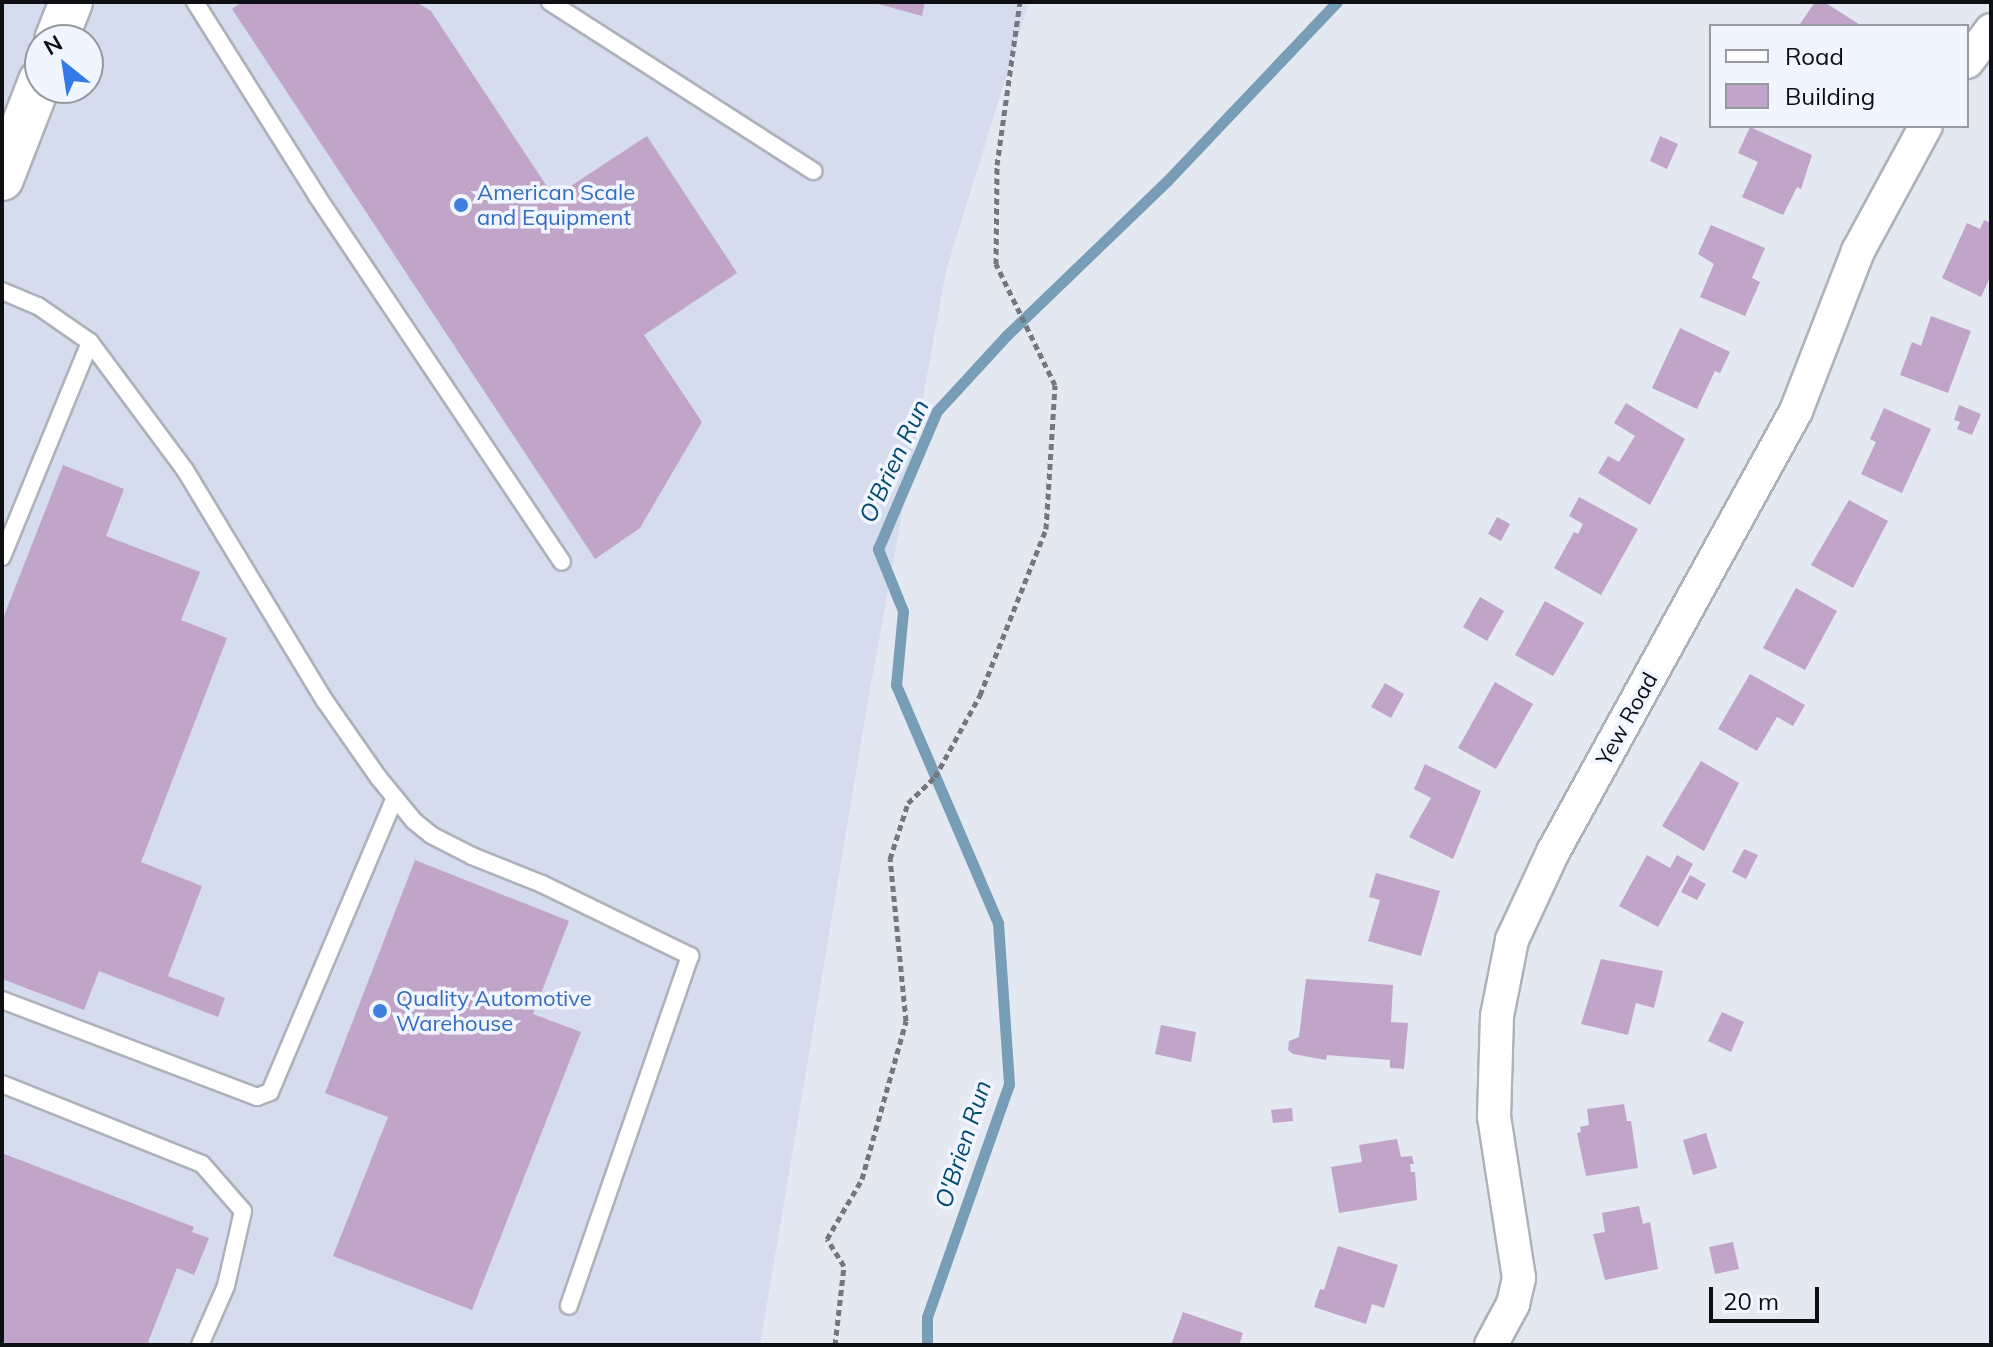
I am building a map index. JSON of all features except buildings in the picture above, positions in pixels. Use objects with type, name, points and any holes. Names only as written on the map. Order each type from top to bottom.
[{"type":"street","points":[[62,24],[71,2]]},
{"type":"street","points":[[1969,59],[1991,30]]},
{"type":"street","points":[[3,175],[31,104]]},
{"type":"street","name":"Yew Road","points":[[1491,1345],[1513,1304],[1519,1278],[1494,1117],[1497,1016],[1512,940],[1553,852],[1796,411],[1858,251],[1925,128]]},
{"type":"lane","points":[[195,2],[317,196],[562,562]]},
{"type":"lane","points":[[550,2],[813,171]]},
{"type":"lane","points":[[2,291],[38,306],[90,342],[185,470],[325,701],[395,798],[431,835],[690,956],[569,1306]]},
{"type":"lane","points":[[2,557],[90,342]]},
{"type":"lane","points":[[2,1000],[257,1097],[270,1092],[395,798]]},
{"type":"lane","points":[[2,1084],[202,1164],[243,1211],[226,1286],[200,1345]]},
{"type":"path","points":[[835,1345],[844,1266],[827,1239],[862,1179],[906,1021],[890,859],[908,803],[935,777],[980,695],[1046,529],[1055,385],[996,264],[997,165],[1020,2]]},
{"type":"shaded area","points":[[2,2],[1029,2],[946,271],[869,695],[760,1345],[2,1345]]},
{"type":"waterway","name":"O'Brien Run","points":[[927,1345],[927,1317],[1009,1084],[998,923],[896,685],[903,611],[878,549],[937,411],[1007,335],[1167,181],[1337,2]]},
{"type":"place","name":"American Scale and Equipment","points":[[461,205]]},
{"type":"place","name":"Quality Automotive Warehouse","points":[[380,1011]]}]
